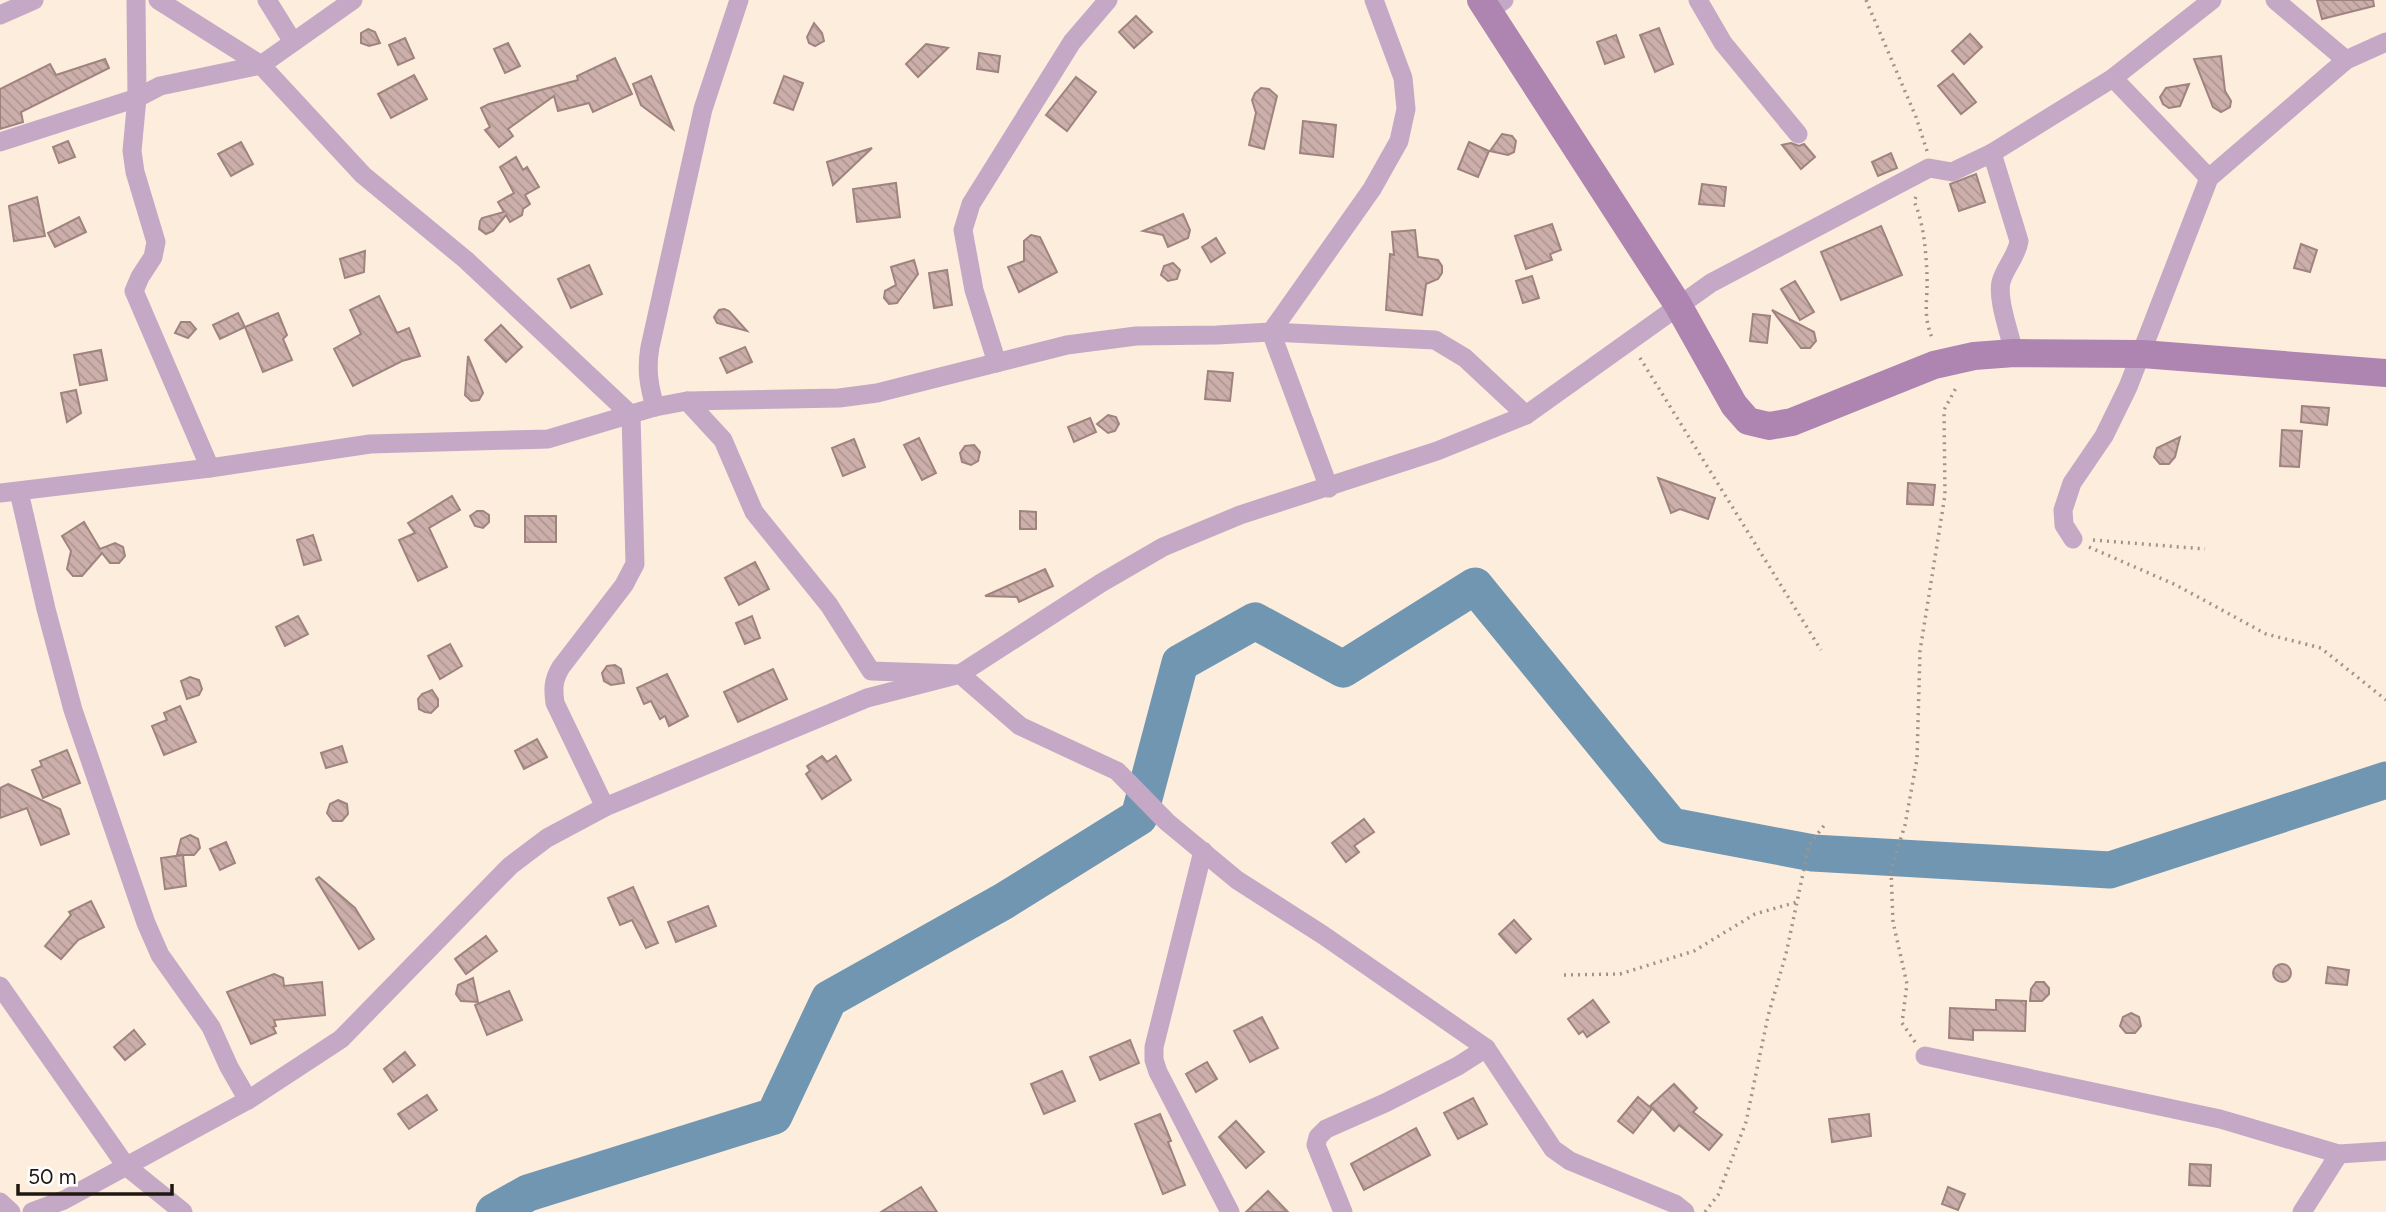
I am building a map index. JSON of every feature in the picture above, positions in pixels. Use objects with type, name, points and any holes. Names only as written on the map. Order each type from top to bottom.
[{"type":"street","points":[[0,15],[34,0]]},
{"type":"street","points":[[136,0],[137,98],[132,151],[135,172],[156,242],[153,257],[134,290],[210,468]]},
{"type":"street","points":[[158,0],[261,65],[363,175],[466,260],[631,415],[635,564],[624,584],[561,667],[554,678],[553,691],[555,703],[606,807]]},
{"type":"street","points":[[267,0],[293,42]]},
{"type":"street","points":[[0,142],[137,98],[160,86],[261,65],[353,0]]},
{"type":"street","points":[[655,407],[648,383],[647,362],[650,347],[703,108],[739,0]]},
{"type":"street","points":[[997,363],[974,290],[963,230],[964,222],[971,204],[1072,42],[1108,0]]},
{"type":"street","points":[[1271,332],[1372,189],[1399,141],[1406,109],[1403,78],[1374,0]]},
{"type":"street","points":[[1698,0],[1723,44],[1798,134]]},
{"type":"street","points":[[32,1212],[64,1200],[248,1100],[341,1039],[510,866],[548,838],[606,807],[867,698],[960,674],[1101,583],[1163,547],[1240,515],[1437,451],[1526,415],[1711,283],[1929,168],[1952,172],[1992,153],[2113,78],[2212,0]]},
{"type":"street","points":[[2275,0],[2346,60]]},
{"type":"street","points":[[1491,4],[1678,305],[1734,405],[1748,421],[1769,426],[1792,422],[1934,365],[1974,356],[2014,353],[2142,354],[2386,373]]},
{"type":"street","points":[[2073,539],[2064,525],[2063,510],[2072,483],[2104,436],[2142,354],[2209,178],[2346,60],[2386,42]]},
{"type":"street","points":[[2113,78],[2209,178]]},
{"type":"street","points":[[1992,153],[2019,241],[2018,249],[2002,279],[2000,293],[2014,353]]},
{"type":"street","points":[[1271,332],[1329,488]]},
{"type":"street","points":[[248,1100],[211,1027],[160,955],[146,923],[73,710],[46,609],[10,492],[210,468],[370,444],[548,439],[655,407],[687,401],[839,398],[877,393],[1067,345],[1136,336],[1271,332],[1435,340],[1465,358],[1526,415]]},
{"type":"street","points":[[687,401],[723,440],[754,512],[829,605],[871,671],[960,674],[1020,726],[1116,771],[1167,822],[1237,880],[1323,935],[1486,1048],[1553,1149],[1570,1161],[1675,1204],[1685,1212]]},
{"type":"street","points":[[1203,851],[1159,1023],[1154,1060],[1230,1212]]},
{"type":"street","points":[[0,986],[127,1166],[183,1212]]},
{"type":"street","points":[[1343,1212],[1316,1145],[1318,1137],[1326,1129],[1385,1103],[1458,1066],[1486,1048]]},
{"type":"street","points":[[1925,1056],[2220,1119],[2339,1154],[2386,1151]]},
{"type":"street","points":[[2302,1212],[2339,1154]]},
{"type":"street","points":[[0,1202],[11,1212]]},
{"type":"path","points":[[1866,0],[1927,149],[1929,168],[1914,201],[1921,219],[1927,279],[1925,312],[1932,340],[1974,356],[1944,410],[1945,495],[1920,650],[1917,759],[1905,825],[1891,870],[1893,922],[1907,984],[1902,1023],[1925,1056]]},
{"type":"path","points":[[1630,342],[1821,650]]},
{"type":"path","points":[[2073,539],[2205,549]]},
{"type":"path","points":[[2073,539],[2176,585],[2266,634],[2321,648],[2386,700]]},
{"type":"path","points":[[1705,1212],[1718,1195],[1746,1122],[1809,845],[1826,823]]},
{"type":"path","points":[[1564,975],[1620,974],[1694,951],[1755,914],[1797,902]]},
{"type":"building","points":[[2317,0],[2373,0],[2374,6],[2322,19]]},
{"type":"building","points":[[1136,16],[1152,32],[1134,48],[1119,32]]},
{"type":"building","points":[[814,23],[822,33],[824,41],[815,46],[809,43],[807,37]]},
{"type":"building","points":[[1659,28],[1673,64],[1655,72],[1640,35]]},
{"type":"building","points":[[368,29],[375,32],[380,43],[369,46],[361,43],[361,33]]},
{"type":"building","points":[[1970,34],[1982,47],[1964,64],[1952,51]]},
{"type":"building","points":[[1616,35],[1624,57],[1605,64],[1597,42]]},
{"type":"building","points":[[405,38],[414,58],[398,65],[389,45]]},
{"type":"building","points":[[508,43],[520,66],[505,73],[494,49]]},
{"type":"building","points":[[926,44],[948,48],[918,77],[906,64]]},
{"type":"building","points":[[979,53],[1000,56],[998,72],[977,69]]},
{"type":"building","points":[[2221,56],[2225,91],[2231,101],[2230,107],[2221,112],[2213,107],[2194,59]]},
{"type":"building","points":[[615,58],[632,94],[593,112],[589,103],[558,111],[554,96],[508,129],[513,136],[499,147],[485,130],[490,127],[481,108],[578,80],[577,76]]},
{"type":"building","points":[[105,59],[109,68],[21,112],[23,122],[0,129],[0,89],[50,64],[56,75]]},
{"type":"building","points":[[1953,74],[1976,102],[1961,114],[1938,86]]},
{"type":"building","points":[[414,75],[427,99],[391,118],[378,94]]},
{"type":"building","points":[[651,76],[673,129],[641,105],[633,84]]},
{"type":"building","points":[[784,76],[803,83],[793,110],[774,103]]},
{"type":"building","points":[[1076,77],[1096,92],[1067,131],[1046,115]]},
{"type":"building","points":[[2189,84],[2180,106],[2169,108],[2163,104],[2160,97],[2166,88]]},
{"type":"building","points":[[1261,88],[1269,89],[1277,96],[1264,149],[1249,145],[1256,113],[1252,100]]},
{"type":"building","points":[[1303,121],[1336,125],[1333,157],[1300,153]]},
{"type":"building","points":[[1502,134],[1512,136],[1516,141],[1514,152],[1508,155],[1490,151]]},
{"type":"building","points":[[68,141],[75,157],[59,163],[53,147]]},
{"type":"building","points":[[241,142],[253,164],[231,176],[218,154]]},
{"type":"building","points":[[1469,142],[1489,151],[1478,177],[1458,169]]},
{"type":"building","points":[[1791,143],[1799,146],[1804,144],[1815,157],[1801,169],[1782,145]]},
{"type":"building","points":[[872,148],[833,185],[827,162]]},
{"type":"building","points":[[1891,153],[1897,168],[1878,176],[1872,162]]},
{"type":"building","points":[[516,157],[523,170],[527,167],[539,187],[525,195],[530,204],[523,209],[522,215],[510,222],[506,215],[493,231],[486,234],[479,229],[482,218],[504,212],[498,202],[514,193],[500,167]]},
{"type":"building","points":[[1976,174],[1985,202],[1959,211],[1950,184]]},
{"type":"building","points":[[896,183],[900,217],[857,222],[853,189]]},
{"type":"building","points":[[1702,184],[1726,187],[1724,206],[1699,204]]},
{"type":"building","points":[[37,197],[45,236],[14,241],[9,206]]},
{"type":"building","points":[[1183,214],[1190,230],[1188,238],[1168,247],[1163,235],[1143,231]]},
{"type":"building","points":[[79,217],[86,232],[55,247],[48,233]]},
{"type":"building","points":[[1552,224],[1561,250],[1550,254],[1552,260],[1526,269],[1515,236]]},
{"type":"building","points":[[1881,226],[1902,275],[1841,300],[1821,252]]},
{"type":"building","points":[[1415,230],[1418,257],[1438,260],[1442,266],[1438,279],[1426,284],[1422,315],[1386,310],[1390,254],[1394,255],[1392,232]]},
{"type":"building","points":[[1031,235],[1040,237],[1057,272],[1019,292],[1008,267],[1024,261],[1024,241]]},
{"type":"building","points":[[1216,238],[1225,253],[1211,262],[1202,247]]},
{"type":"building","points":[[2301,244],[2317,250],[2310,272],[2294,268]]},
{"type":"building","points":[[365,251],[364,272],[345,278],[340,259]]},
{"type":"building","points":[[914,260],[918,274],[897,303],[889,304],[884,298],[885,291],[896,285],[891,267]]},
{"type":"building","points":[[1173,263],[1180,270],[1177,279],[1168,281],[1161,275],[1164,266]]},
{"type":"building","points":[[589,265],[602,294],[571,308],[558,279]]},
{"type":"building","points":[[947,270],[952,305],[934,308],[929,273]]},
{"type":"building","points":[[1532,276],[1539,298],[1523,303],[1516,281]]},
{"type":"building","points":[[1795,281],[1814,312],[1800,320],[1781,289]]},
{"type":"building","points":[[379,296],[397,333],[409,328],[420,356],[402,361],[353,386],[334,349],[361,334],[350,310]]},
{"type":"building","points":[[724,309],[747,331],[717,323],[714,317],[719,310]]},
{"type":"building","points":[[1772,310],[1814,332],[1816,341],[1810,348],[1801,348]]},
{"type":"building","points":[[238,313],[245,327],[220,339],[213,325]]},
{"type":"building","points":[[278,313],[287,335],[283,339],[292,360],[263,372],[245,327]]},
{"type":"building","points":[[1753,314],[1770,316],[1767,343],[1750,341]]},
{"type":"building","points":[[181,322],[190,322],[196,329],[188,338],[175,333]]},
{"type":"building","points":[[501,325],[522,347],[506,362],[485,340]]},
{"type":"building","points":[[745,347],[752,362],[727,373],[720,358]]},
{"type":"building","points":[[101,350],[107,380],[80,385],[74,355]]},
{"type":"building","points":[[468,356],[483,393],[479,400],[471,401],[465,395]]},
{"type":"building","points":[[1208,371],[1233,373],[1230,401],[1205,399]]},
{"type":"building","points":[[76,390],[81,413],[67,422],[61,393]]},
{"type":"building","points":[[2302,406],[2329,408],[2327,425],[2301,422]]},
{"type":"building","points":[[1108,415],[1116,417],[1119,424],[1115,431],[1108,433],[1097,424]]},
{"type":"building","points":[[1090,418],[1096,432],[1074,442],[1068,427]]},
{"type":"building","points":[[2282,430],[2302,431],[2299,467],[2280,466]]},
{"type":"building","points":[[2180,437],[2175,457],[2169,464],[2160,464],[2154,457],[2157,448]]},
{"type":"building","points":[[919,438],[936,473],[922,480],[904,445]]},
{"type":"building","points":[[854,439],[865,467],[843,476],[832,448]]},
{"type":"building","points":[[974,445],[980,452],[978,461],[971,465],[962,462],[960,453],[965,446]]},
{"type":"building","points":[[1658,478],[1715,498],[1708,519],[1680,509],[1671,513]]},
{"type":"building","points":[[1908,483],[1935,485],[1933,505],[1907,504]]},
{"type":"building","points":[[452,496],[460,510],[429,528],[447,567],[418,581],[399,540],[415,533],[408,523]]},
{"type":"building","points":[[477,511],[489,515],[489,522],[483,528],[475,526],[470,516]]},
{"type":"building","points":[[1020,511],[1036,512],[1036,529],[1020,529]]},
{"type":"building","points":[[525,516],[556,516],[556,542],[525,542]]},
{"type":"building","points":[[84,522],[100,549],[115,543],[123,547],[125,556],[119,563],[110,563],[102,553],[82,576],[73,576],[67,569],[71,551],[62,536]]},
{"type":"building","points":[[313,535],[321,560],[304,565],[297,540]]},
{"type":"building","points":[[755,562],[769,589],[739,605],[725,578]]},
{"type":"building","points":[[1045,569],[1053,586],[1019,602],[1017,597],[985,596]]},
{"type":"building","points":[[298,616],[308,634],[285,646],[276,627]]},
{"type":"building","points":[[752,616],[760,638],[745,644],[736,623]]},
{"type":"building","points":[[450,644],[462,666],[440,679],[428,656]]},
{"type":"building","points":[[615,665],[621,669],[624,683],[611,685],[604,681],[602,673],[607,666]]},
{"type":"building","points":[[773,669],[787,699],[738,722],[724,692]]},
{"type":"building","points":[[667,674],[688,716],[669,726],[665,716],[660,719],[651,701],[644,704],[637,688]]},
{"type":"building","points":[[190,677],[199,680],[202,689],[199,695],[187,699],[181,681]]},
{"type":"building","points":[[432,690],[438,699],[438,706],[431,713],[425,712],[419,709],[418,699]]},
{"type":"building","points":[[180,706],[196,742],[164,755],[152,726],[167,720],[164,713]]},
{"type":"building","points":[[537,739],[547,757],[524,769],[515,751]]},
{"type":"building","points":[[342,746],[347,762],[326,768],[321,753]]},
{"type":"building","points":[[67,750],[80,783],[43,798],[32,770],[42,766],[40,761]]},
{"type":"building","points":[[822,756],[827,762],[836,756],[851,780],[822,799],[806,774],[810,771],[807,766]]},
{"type":"building","points":[[8,784],[60,809],[69,834],[41,845],[27,808],[0,818],[0,788]]},
{"type":"building","points":[[338,800],[347,804],[348,814],[342,821],[333,821],[327,813],[330,804]]},
{"type":"building","points":[[1364,819],[1374,832],[1354,846],[1359,852],[1346,862],[1332,843]]},
{"type":"building","points":[[190,835],[198,839],[200,848],[194,855],[177,855],[181,839]]},
{"type":"building","points":[[226,842],[235,863],[220,870],[210,849]]},
{"type":"building","points":[[183,855],[186,886],[165,889],[161,858]]},
{"type":"building","points":[[319,877],[355,908],[374,939],[359,949],[316,879]]},
{"type":"building","points":[[633,887],[658,943],[646,948],[632,920],[620,925],[608,898]]},
{"type":"building","points":[[91,901],[104,927],[78,940],[61,959],[45,946],[71,915],[69,912]]},
{"type":"building","points":[[708,906],[716,926],[676,942],[668,922]]},
{"type":"building","points":[[1514,920],[1531,939],[1516,953],[1499,934]]},
{"type":"building","points":[[486,936],[497,951],[466,974],[455,959]]},
{"type":"building","points":[[2282,964],[2288,967],[2291,973],[2288,979],[2282,982],[2276,979],[2273,973],[2276,967]]},
{"type":"building","points":[[2328,967],[2349,970],[2347,985],[2326,983]]},
{"type":"building","points":[[274,974],[283,978],[284,986],[322,982],[325,1015],[274,1020],[276,1033],[251,1044],[227,992]]},
{"type":"building","points":[[473,978],[478,1002],[461,1001],[456,994],[458,985]]},
{"type":"building","points":[[2036,982],[2044,982],[2049,988],[2049,994],[2042,1001],[2030,1001],[2031,989]]},
{"type":"building","points":[[509,991],[522,1020],[487,1035],[475,1005]]},
{"type":"building","points":[[1593,1000],[1609,1022],[1587,1037],[1583,1031],[1579,1034],[1568,1019]]},
{"type":"building","points":[[1996,1000],[2026,1001],[2025,1031],[1973,1030],[1973,1040],[1949,1038],[1950,1008],[1996,1010]]},
{"type":"building","points":[[2131,1013],[2139,1017],[2141,1026],[2135,1033],[2126,1033],[2120,1026],[2123,1017]]},
{"type":"building","points":[[1262,1017],[1278,1048],[1250,1062],[1234,1031]]},
{"type":"building","points":[[134,1030],[145,1044],[125,1060],[114,1047]]},
{"type":"building","points":[[1130,1040],[1139,1063],[1100,1080],[1090,1057]]},
{"type":"building","points":[[405,1052],[415,1065],[393,1082],[384,1069]]},
{"type":"building","points":[[1207,1062],[1217,1079],[1196,1092],[1186,1074]]},
{"type":"building","points":[[1062,1071],[1075,1101],[1044,1114],[1031,1084]]},
{"type":"building","points":[[1674,1084],[1697,1108],[1693,1112],[1722,1135],[1709,1150],[1679,1125],[1674,1131],[1650,1106]]},
{"type":"building","points":[[427,1095],[437,1110],[409,1129],[398,1114]]},
{"type":"building","points":[[1638,1097],[1652,1109],[1633,1133],[1618,1121]]},
{"type":"building","points":[[1473,1098],[1487,1124],[1458,1139],[1444,1113]]},
{"type":"building","points":[[1160,1114],[1185,1185],[1163,1194],[1135,1124]]},
{"type":"building","points":[[1869,1114],[1871,1136],[1832,1142],[1829,1119]]},
{"type":"building","points":[[1236,1121],[1264,1152],[1246,1168],[1219,1137]]},
{"type":"building","points":[[1416,1128],[1430,1155],[1364,1190],[1351,1164]]},
{"type":"building","points":[[2190,1164],[2211,1165],[2210,1186],[2189,1185]]},
{"type":"building","points":[[921,1187],[937,1212],[881,1212]]},
{"type":"building","points":[[1948,1187],[1965,1194],[1958,1210],[1942,1204]]},
{"type":"building","points":[[1268,1191],[1288,1212],[1246,1212]]},
{"type":"waterway","points":[[494,1212],[528,1193],[774,1116],[829,999],[1004,901],[1139,817],[1180,663],[1255,621],[1343,669],[1475,586],[1671,826],[1813,853],[2110,870],[2386,780]]}]
